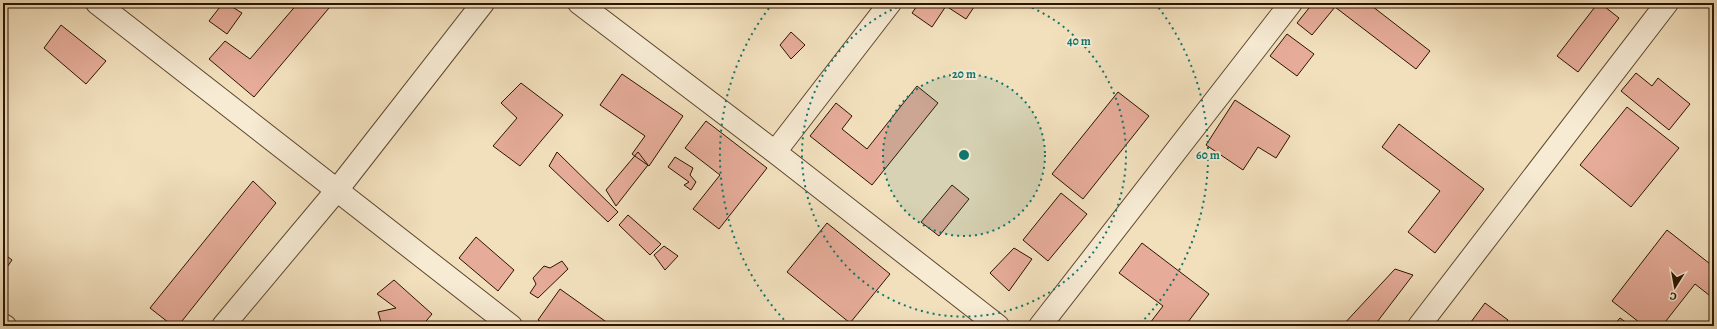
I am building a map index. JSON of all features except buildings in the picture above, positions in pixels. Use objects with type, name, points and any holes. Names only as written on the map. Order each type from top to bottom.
[{"type":"street","points":[[97,3],[511,326]]},
{"type":"street","points":[[223,326],[337,190],[483,3]]},
{"type":"street","points":[[579,3],[776,152],[998,326]]},
{"type":"street","points":[[776,152],[890,3]]},
{"type":"street","points":[[1040,326],[1291,3]]},
{"type":"street","points":[[1419,326],[1667,3]]}]
